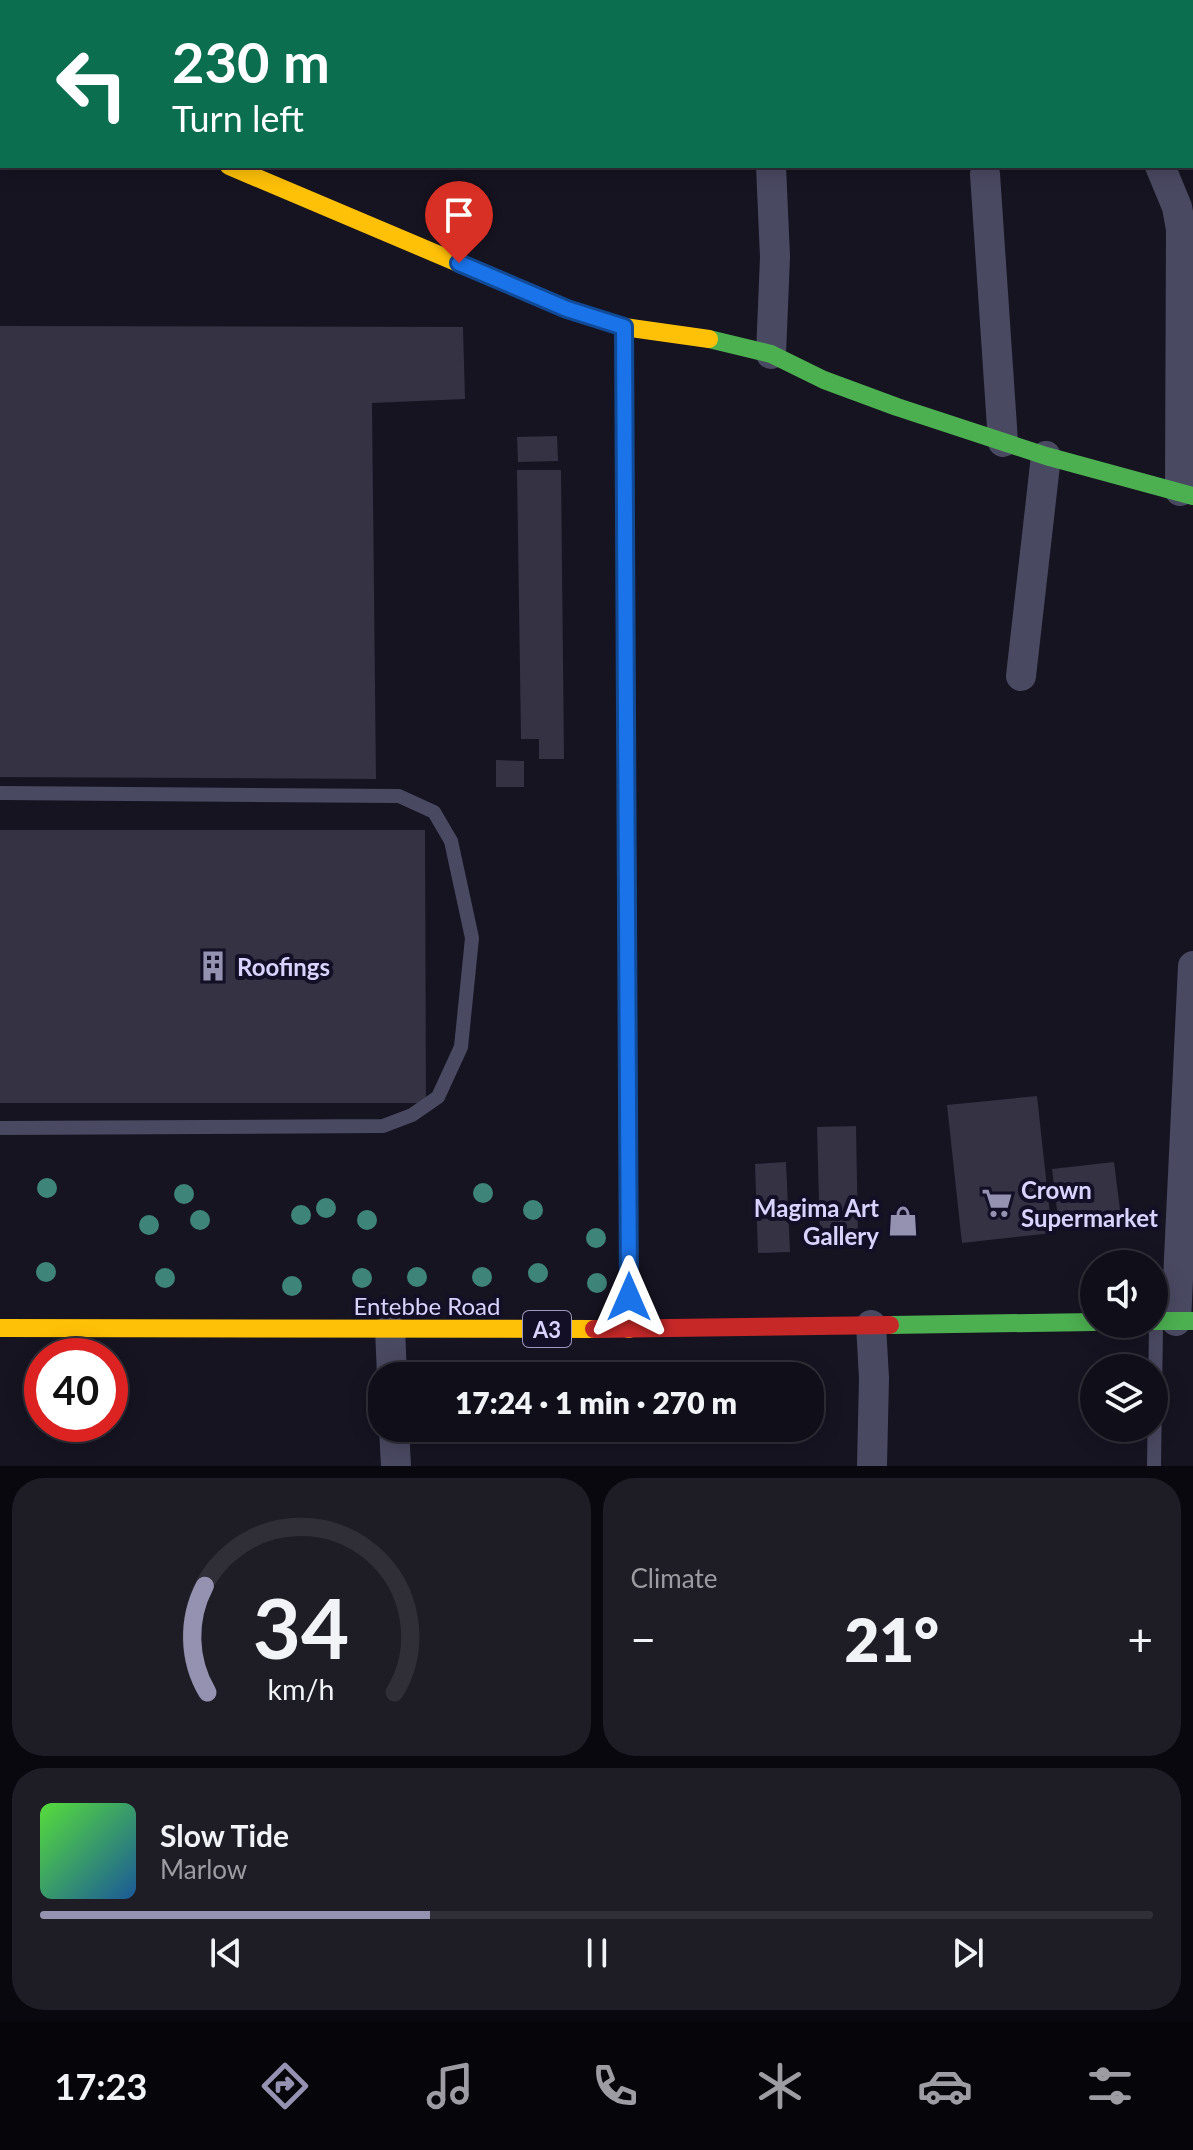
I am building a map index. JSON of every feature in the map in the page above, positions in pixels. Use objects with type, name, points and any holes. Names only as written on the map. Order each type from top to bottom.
[{"type":"street","points":[[234,168],[567,309],[624,327],[699,337],[771,354],[824,380],[897,407],[1046,456],[1187,494],[1181,229],[1177,207],[1161,168]]},
{"type":"street","points":[[771,168],[775,257],[771,354]]},
{"type":"street","points":[[985,174],[1003,442]]},
{"type":"street","points":[[624,327],[629,1329]]},
{"type":"street","points":[[1021,676],[1046,456]]},
{"type":"street","points":[[1170,1321],[1193,966]]},
{"type":"street","name":"Entebbe Road","points":[[0,1328],[629,1329],[1080,1322]]},
{"type":"street","points":[[871,1325],[874,1378],[872,1466]]},
{"type":"street","points":[[390,1329],[391,1362]]},
{"type":"street","points":[[395,1442],[396,1466]]},
{"type":"lane","points":[[0,793],[399,796],[434,812],[451,841],[472,938],[461,1047],[438,1097],[412,1115],[383,1126],[0,1128]]},
{"type":"lane","points":[[1154,1466],[1170,1321]]},
{"type":"building","points":[[0,326],[463,327],[465,399],[372,403],[376,779],[0,777]]},
{"type":"building","points":[[557,436],[558,461],[518,462],[517,437]]},
{"type":"building","points":[[517,470],[561,470],[564,759],[539,759],[539,739],[521,739]]},
{"type":"building","points":[[496,760],[524,761],[524,787],[496,787]]},
{"type":"building","name":"Roofings","points":[[0,830],[425,830],[426,1103],[0,1103]]},
{"type":"building","points":[[1037,1096],[1052,1233],[962,1243],[947,1105]]},
{"type":"building","points":[[856,1126],[858,1238],[820,1239],[817,1127]]},
{"type":"building","points":[[786,1162],[790,1252],[758,1253],[755,1164]]},
{"type":"building","points":[[1114,1162],[1120,1210],[1058,1218],[1052,1169]]},
{"type":"traffic: fast","points":[[624,327],[626,736]]},
{"type":"traffic: fast","points":[[709,339],[771,354],[824,380],[1046,456],[1193,496]]},
{"type":"traffic: fast","points":[[1168,1321],[1193,1321]]},
{"type":"traffic: fast","points":[[890,1325],[1080,1322]]},
{"type":"traffic: slow","points":[[234,168],[567,309],[624,327],[709,339]]},
{"type":"traffic: slow","points":[[626,736],[629,1329]]},
{"type":"traffic: slow","points":[[0,1328],[594,1329]]},
{"type":"traffic: jam","points":[[594,1329],[890,1325]]},
{"type":"place","name":"Roofings","points":[[213,966]]},
{"type":"place","name":"Crown Supermarket","points":[[997,1203]]},
{"type":"place","name":"Magima Art Gallery","points":[[903,1221]]},
{"type":"route","points":[[459,263],[567,309],[624,327],[629,1297]]}]
